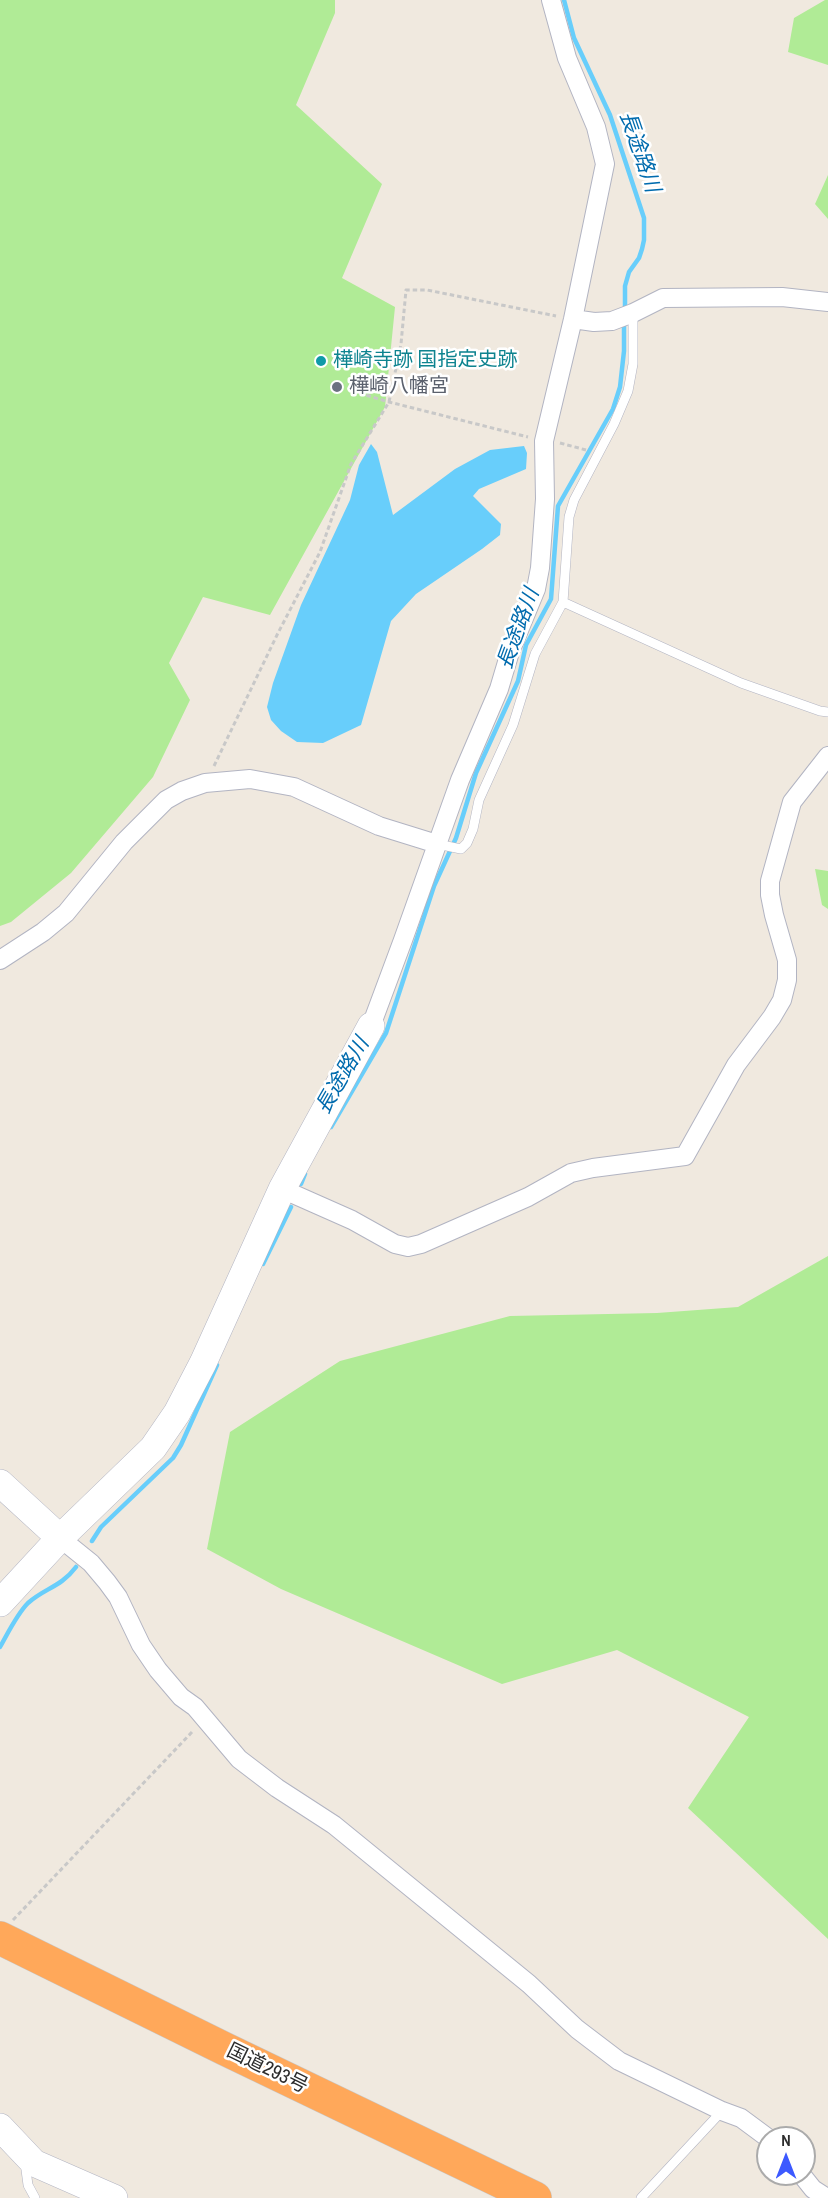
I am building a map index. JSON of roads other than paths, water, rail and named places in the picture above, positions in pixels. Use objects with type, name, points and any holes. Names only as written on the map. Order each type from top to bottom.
[{"type":"highway","name":"国道293号","points":[[0,1939],[535,2198]]},
{"type":"street","points":[[0,1604],[60,1538],[153,1448],[177,1413],[203,1363],[282,1189],[371,1026],[460,780],[499,689],[510,652],[536,589],[540,568],[545,499],[544,441],[573,320],[605,164],[596,127],[567,58],[551,0]]},
{"type":"street","points":[[573,320],[612,321],[663,298],[782,297],[828,302]]},
{"type":"street","points":[[282,1189],[352,1220],[395,1244],[408,1246],[421,1244],[528,1197],[571,1173],[685,1156],[736,1065],[782,1000],[787,980],[787,960],[772,905],[770,881],[792,802],[828,756]]},
{"type":"street","points":[[0,960],[43,932],[66,913],[124,842],[166,800],[182,791],[206,783],[250,779],[294,787],[379,826],[437,844]]},
{"type":"street","points":[[0,1483],[91,1563],[118,1597],[141,1646],[181,1697],[195,1707],[239,1758],[277,1788],[334,1825],[529,1984],[577,2029],[619,2061],[741,2118],[756,2129]]},
{"type":"street","points":[[0,2127],[34,2163],[114,2198]]},
{"type":"street","points":[[811,2186],[827,2198]]},
{"type":"lane","points":[[437,844],[461,849],[467,843],[480,800],[521,703],[535,654],[563,602],[569,516],[574,500],[614,424],[628,391],[633,364],[633,313]]},
{"type":"lane","points":[[563,602],[741,683],[828,712]]},
{"type":"lane","points":[[641,2198],[722,2111]]},
{"type":"lane","points":[[34,2163],[26,2170],[28,2185],[35,2198]]},
{"type":"water","points":[[371,444],[377,452],[393,515],[455,469],[490,450],[524,446],[527,453],[526,469],[479,489],[473,496],[501,524],[500,535],[416,594],[391,621],[361,725],[323,743],[297,742],[281,731],[271,720],[267,707],[273,683],[301,605],[350,500],[359,465]]},
{"type":"waterway","name":"長途路川","points":[[564,0],[574,38],[610,115],[644,218],[642,249],[639,258],[629,272],[625,286],[625,311]]},
{"type":"waterway","name":"長途路川","points":[[331,1127],[386,1033],[434,886],[456,838],[476,773],[518,681],[526,645],[551,599],[558,506],[613,409],[620,387],[624,322]]},
{"type":"waterway","name":"長途路川","points":[[301,1184],[305,1174]]},
{"type":"waterway","name":"長途路川","points":[[263,1264],[291,1207]]},
{"type":"waterway","name":"長途路川","points":[[92,1541],[101,1527],[173,1458],[217,1365]]},
{"type":"waterway","name":"長途路川","points":[[0,1647],[24,1607],[65,1579],[76,1567]]},
{"type":"place","name":"樺崎寺跡 国指定史跡","points":[[321,361]]},
{"type":"place","name":"樺崎八幡宮","points":[[337,387]]}]
